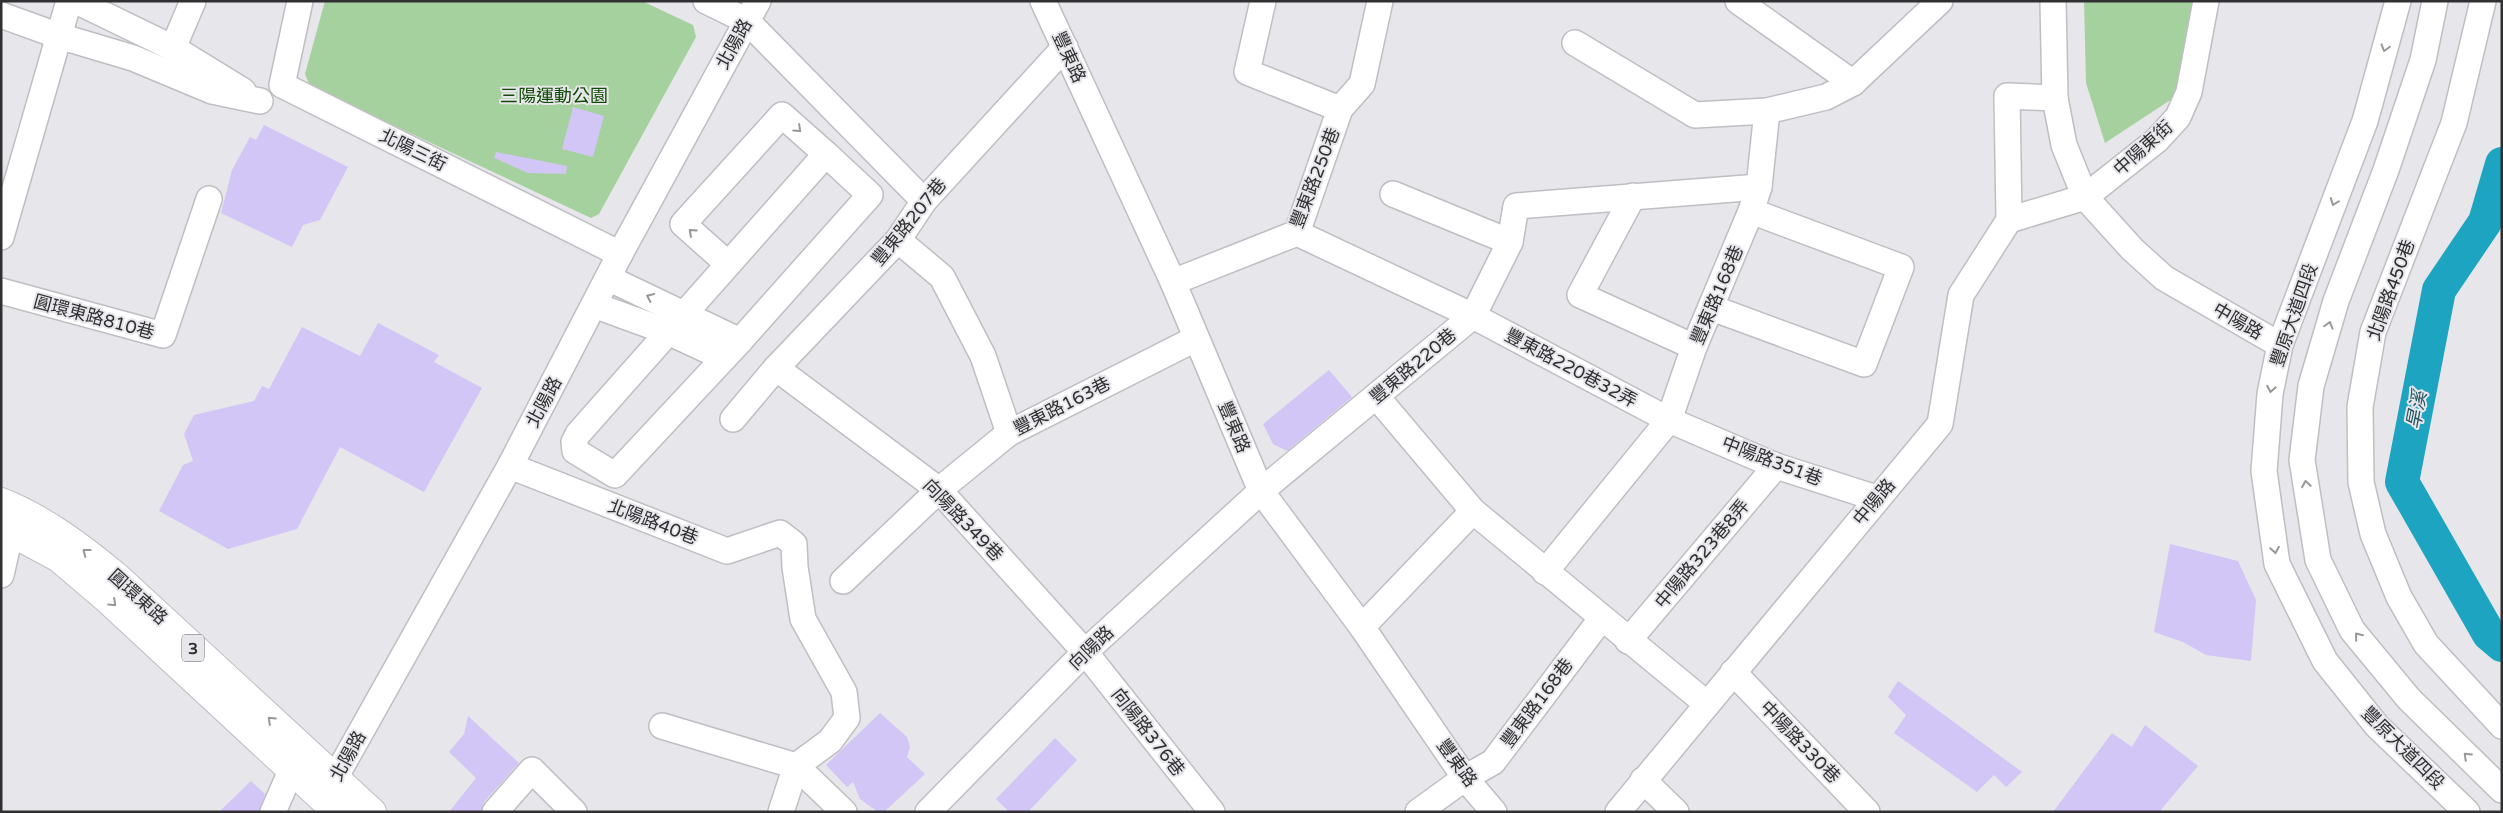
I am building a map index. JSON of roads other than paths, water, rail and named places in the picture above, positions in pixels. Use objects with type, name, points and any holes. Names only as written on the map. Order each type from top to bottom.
[{"type":"main road","name":"圓環東路","points":[[9,517],[297,759],[332,796],[372,812]]},
{"type":"street","points":[[1,237],[69,1]]},
{"type":"street","points":[[76,1],[173,48],[260,101]]},
{"type":"street","points":[[173,48],[193,1]]},
{"type":"street","points":[[1,14],[59,36],[133,58],[212,91],[260,101],[282,85],[300,1]]},
{"type":"street","points":[[706,1],[752,11],[924,201]]},
{"type":"street","name":"豐東路","points":[[1044,1],[1173,282],[1195,339],[1261,491],[1362,627],[1465,778],[1494,812]]},
{"type":"street","points":[[1263,1],[1247,72],[1340,109]]},
{"type":"street","name":"豐東路250巷","points":[[1173,282],[1297,234],[1340,109],[1362,84],[1380,1]]},
{"type":"street","points":[[1738,1],[1853,83]]},
{"type":"street","points":[[1575,43],[1695,115],[1767,111],[1826,97],[1853,83],[1940,1]]},
{"type":"street","name":"中陽路","points":[[2053,1],[2055,98],[2064,145],[2085,197],[2132,249],[2164,278],[2280,345]]},
{"type":"street","name":"中陽東街","points":[[2085,197],[2157,140],[2178,117],[2189,92],[2206,1]]},
{"type":"street","name":"豐原大道四段","points":[[2398,1],[2365,121],[2280,345],[2270,394],[2264,471],[2277,564],[2325,661],[2376,726],[2467,812]]},
{"type":"street","name":"豐原大道四段","points":[[2435,1],[2423,60],[2386,170],[2336,302],[2311,386],[2302,460],[2318,560],[2352,630],[2409,699],[2502,790]]},
{"type":"street","name":"北陽路450巷","points":[[2483,1],[2454,123],[2373,332],[2360,407],[2362,482],[2373,534],[2399,597],[2426,644],[2502,726]]},
{"type":"street","name":"北陽路","points":[[332,796],[427,610],[510,466],[620,254],[752,11]]},
{"type":"street","name":"豐東路207巷","points":[[733,419],[776,368],[898,240],[924,201],[1065,47]]},
{"type":"street","name":"北陽三街","points":[[282,85],[620,254]]},
{"type":"street","points":[[2055,98],[2007,96],[2009,220],[2085,197]]},
{"type":"street","name":"豐東路168巷","points":[[1545,572],[1669,420],[1694,347],[1712,308],[1759,187],[1767,111]]},
{"type":"street","points":[[728,264],[683,224],[782,115],[826,154],[870,195],[732,350],[615,475],[575,451],[574,442],[578,434],[826,154]]},
{"type":"street","points":[[1694,347],[1580,295],[1633,196],[1759,187]]},
{"type":"street","points":[[1393,194],[1510,242]]},
{"type":"street","name":"豐東路220巷","points":[[1261,491],[1473,316],[1510,242],[1516,206],[1633,196]]},
{"type":"street","name":"圓環東路810巷","points":[[1,291],[164,335],[209,199]]},
{"type":"street","points":[[1712,308],[1864,364],[1901,267],[1751,211]]},
{"type":"street","name":"中陽路","points":[[1618,812],[1876,498],[1940,424],[1961,295],[2009,220]]},
{"type":"street","name":"豐東路220巷32弄","points":[[1297,234],[1473,316],[1669,420]]},
{"type":"street","points":[[898,240],[942,278],[983,356],[1009,433]]},
{"type":"street","points":[[608,278],[685,313],[732,350]]},
{"type":"street","points":[[594,304],[668,332],[732,350]]},
{"type":"street","name":"豐東路163巷","points":[[843,581],[939,490],[1009,433],[1195,339]]},
{"type":"street","name":"向陽路349巷","points":[[776,368],[939,490],[1085,652]]},
{"type":"street","points":[[1376,396],[1473,511],[1601,619],[1707,704]]},
{"type":"street","name":"中陽路351巷","points":[[1669,420],[1776,466],[1876,498]]},
{"type":"street","name":"北陽路40巷","points":[[510,466],[727,550],[780,533],[794,544],[795,567],[804,619],[844,692],[847,718],[830,742],[796,766]]},
{"type":"street","name":"中陽路323巷8弄","points":[[1628,641],[1776,466]]},
{"type":"street","name":"向陽路","points":[[928,812],[1085,652],[1261,491]]},
{"type":"street","points":[[1362,627],[1473,511]]},
{"type":"street","points":[[1,575],[9,517]]},
{"type":"street","name":"豐東路168巷","points":[[1418,812],[1465,778],[1493,762],[1601,619]]},
{"type":"street","name":"向陽路376巷","points":[[1085,652],[1212,812]]},
{"type":"street","name":"中陽路330巷","points":[[1732,672],[1868,812]]},
{"type":"street","points":[[662,726],[796,766],[844,812]]},
{"type":"street","points":[[273,812],[297,759]]},
{"type":"street","points":[[781,812],[796,766]]},
{"type":"street","points":[[495,812],[532,770],[574,812]]},
{"type":"street","points":[[1643,780],[1676,812]]},
{"type":"waterway","name":"旱溪","points":[[2502,164],[2485,222],[2439,290],[2402,482],[2489,634],[2502,645]]},
{"type":"park label","name":"三陽運動公園","points":[[554,96]]}]
